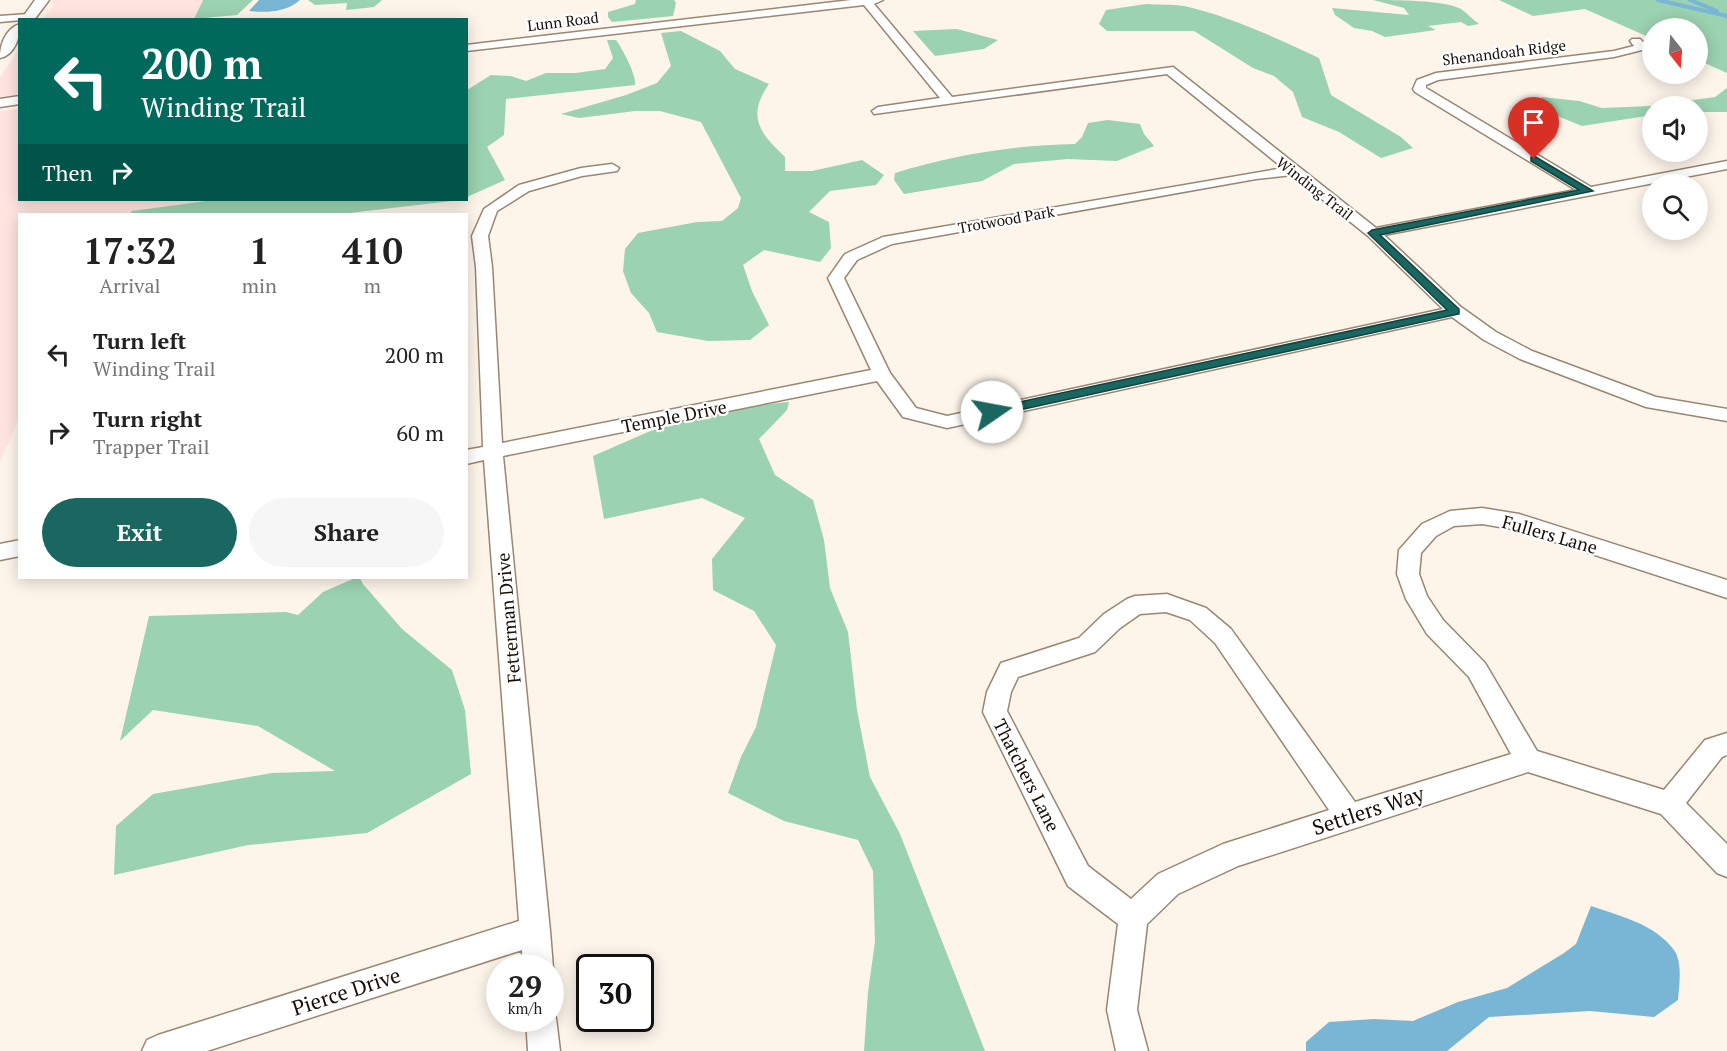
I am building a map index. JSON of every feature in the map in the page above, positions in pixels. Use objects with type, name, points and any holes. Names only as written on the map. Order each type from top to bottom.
[{"type":"main road","points":[[28,18],[42,0]]},
{"type":"main road","points":[[0,54],[18,31]]},
{"type":"street","points":[[872,1],[948,100]]},
{"type":"street","name":"Lunn Road","points":[[468,48],[872,1]]},
{"type":"street","points":[[0,18],[18,21]]},
{"type":"street","name":"Shenandoah Ridge","points":[[1588,191],[1419,89],[1421,83],[1436,77],[1562,63],[1642,47],[1636,41]]},
{"type":"street","name":"Winding Trail","points":[[878,111],[1169,70],[1372,233],[1455,311],[1490,336],[1574,375],[1653,403],[1727,416]]},
{"type":"street","points":[[0,103],[18,100]]},
{"type":"street","points":[[1372,233],[1727,165]]},
{"type":"street","name":"Fetterman Drive","points":[[537,954],[493,452],[484,267],[480,236],[491,209],[524,188],[581,172],[612,168]]},
{"type":"street","name":"Trotwood Park","points":[[882,374],[836,278],[851,257],[888,240],[1293,171]]},
{"type":"street","points":[[882,374],[910,413],[947,422],[1455,311]]},
{"type":"street","name":"Temple Drive","points":[[468,458],[882,374]]},
{"type":"street","name":"Fullers Lane","points":[[1527,760],[1477,670],[1435,627],[1417,599],[1408,574],[1410,550],[1429,530],[1450,519],[1482,516],[1519,522],[1727,589]]},
{"type":"street","points":[[0,552],[18,548]]},
{"type":"street","name":"Thatchers Lane","points":[[1133,917],[1078,876],[995,712],[999,692],[1009,670],[1087,645],[1112,621],[1135,605],[1167,603],[1198,614],[1223,636],[1348,816]]},
{"type":"street","points":[[1669,804],[1714,748],[1727,744]]},
{"type":"street","points":[[1527,760],[1669,804],[1727,863]]},
{"type":"street","name":"Settlers Way","points":[[1133,917],[1168,884],[1233,854],[1527,760]]},
{"type":"street","points":[[1132,1051],[1122,1010],[1133,917]]},
{"type":"street","name":"Pierce Drive","points":[[158,1051],[535,931]]},
{"type":"street","points":[[542,1032],[544,1051]]},
{"type":"shaded area","points":[[53,0],[203,0],[194,18],[44,18],[54,5],[50,4]]},
{"type":"shaded area","points":[[18,51],[18,98],[0,98],[0,78]]},
{"type":"shaded area","points":[[18,109],[18,201],[207,201],[131,213],[18,213],[18,420],[0,462],[0,111]]},
{"type":"green space","points":[[203,0],[253,0],[237,15],[194,18]]},
{"type":"green space","points":[[308,0],[382,0],[374,7],[346,10],[347,3],[315,5]]},
{"type":"green space","points":[[636,0],[674,0],[676,3],[673,16],[612,22],[608,17],[608,12],[635,4]]},
{"type":"green space","points":[[1373,0],[1419,1],[1453,6],[1461,9],[1479,24],[1468,26],[1461,22],[1428,26],[1436,30],[1385,37],[1372,31],[1354,28],[1335,15],[1332,8],[1409,15],[1404,8]]},
{"type":"green space","points":[[1499,0],[1727,0],[1727,73],[1708,64],[1708,18],[1642,18],[1642,34],[1585,9],[1533,16]]},
{"type":"green space","points":[[1146,4],[1184,6],[1217,15],[1319,58],[1331,95],[1401,137],[1413,148],[1381,158],[1339,132],[1302,117],[1293,92],[1274,76],[1253,68],[1194,31],[1107,31],[1099,24],[1106,10]]},
{"type":"green space","points":[[957,29],[998,40],[984,49],[935,56],[913,31]]},
{"type":"green space","points":[[681,31],[720,51],[735,69],[769,84],[758,106],[757,115],[763,132],[785,157],[785,171],[812,171],[862,160],[884,175],[876,185],[830,191],[809,212],[829,222],[831,248],[820,262],[764,250],[743,265],[752,291],[769,325],[750,340],[708,341],[657,332],[649,313],[631,293],[623,271],[625,249],[638,233],[697,222],[722,221],[738,208],[741,198],[701,122],[660,111],[635,111],[579,118],[561,114],[626,95],[657,83],[671,66],[661,33]]},
{"type":"green space","points":[[607,40],[616,40],[619,44],[631,69],[635,85],[506,99],[504,135],[487,147],[505,180],[468,197],[468,89],[491,75],[511,76],[526,81],[546,73],[576,73],[605,69],[613,58]]},
{"type":"green space","points":[[1727,88],[1727,112],[1708,112],[1708,98],[1715,97]]},
{"type":"green space","points":[[1542,97],[1579,101],[1602,108],[1642,106],[1642,117],[1582,126],[1530,105]]},
{"type":"green space","points":[[1108,120],[1140,124],[1144,134],[1154,146],[1117,161],[1068,159],[1014,164],[982,181],[904,194],[894,180],[895,173],[962,156],[1030,146],[1075,144],[1082,137],[1088,123]]},
{"type":"green space","points":[[207,201],[452,201],[350,213],[131,213]]},
{"type":"green space","points":[[789,402],[787,410],[759,439],[775,475],[813,500],[824,540],[830,588],[848,632],[857,710],[870,777],[900,834],[985,1051],[864,1051],[868,992],[875,942],[873,871],[858,840],[784,821],[728,793],[741,757],[756,727],[776,645],[754,611],[713,590],[712,559],[745,518],[702,498],[604,519],[593,456],[648,432],[715,409]]},
{"type":"green space","points":[[353,579],[360,579],[402,629],[452,670],[465,710],[471,774],[367,833],[248,845],[114,875],[116,826],[153,794],[272,773],[335,771],[258,726],[153,710],[120,741],[149,616],[286,612],[298,615],[323,592]]},
{"type":"water","points":[[259,0],[300,0],[276,11],[249,11]]},
{"type":"water","points":[[1591,906],[1647,927],[1666,941],[1674,950],[1679,961],[1678,1000],[1654,1017],[1590,1011],[1489,1017],[1447,1051],[1306,1051],[1306,1042],[1329,1022],[1374,1019],[1413,1021],[1458,1002],[1507,988],[1576,944]]},
{"type":"waterway","points":[[1658,0],[1727,16]]},
{"type":"waterway","points":[[1690,0],[1717,11]]},
{"type":"route","points":[[992,412],[1455,311],[1372,233],[1588,191],[1534,159]]}]
